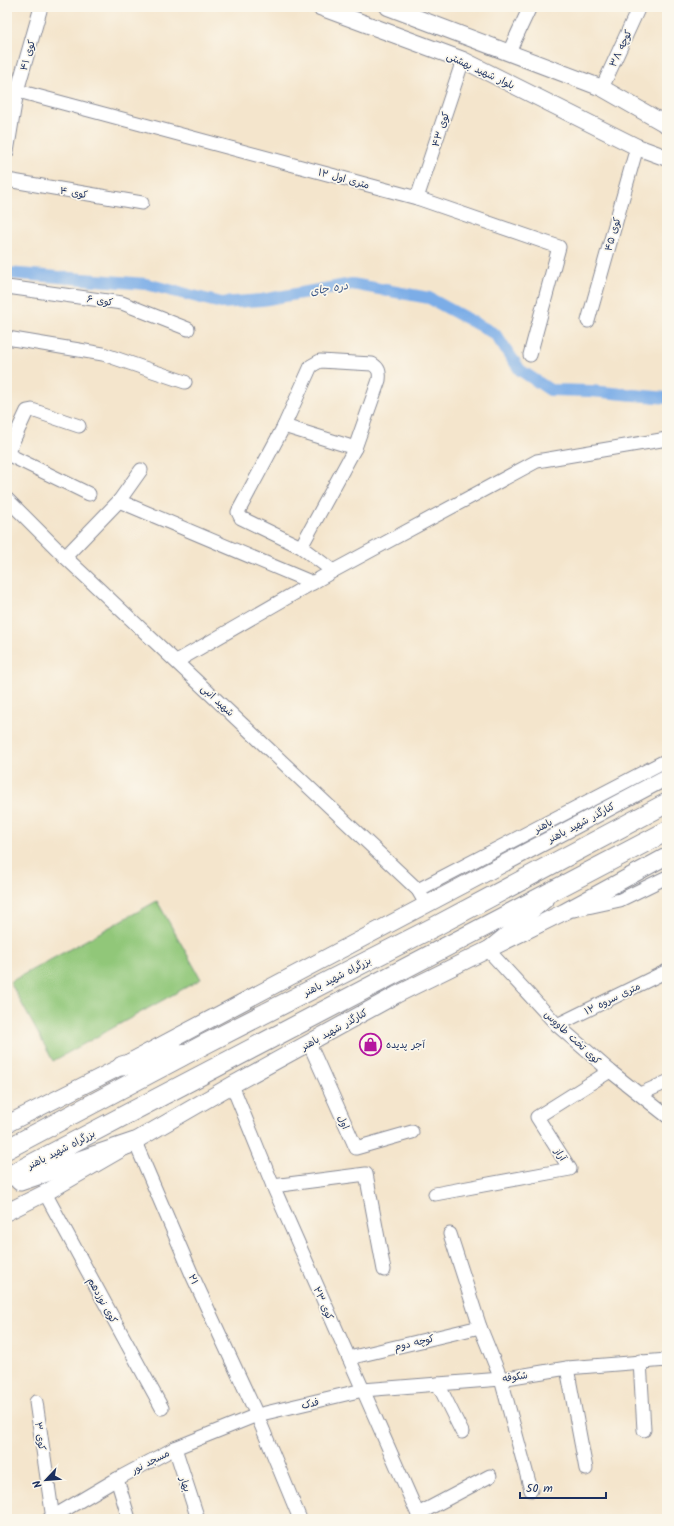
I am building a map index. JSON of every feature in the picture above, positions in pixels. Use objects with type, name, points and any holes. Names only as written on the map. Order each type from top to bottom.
[{"type":"highway","name":"بزرگراه شهید باهنر","points":[[7,1149],[207,1042],[436,926],[667,803]]},
{"type":"highway","name":"بزرگراه شهید باهنر","points":[[7,1176],[221,1066],[446,946],[562,887],[667,831]]},
{"type":"highway","points":[[122,1066],[207,1042]]},
{"type":"highway","points":[[7,1185],[135,1142]]},
{"type":"main road","name":"بلوار شهید بهشتی","points":[[320,7],[463,60],[637,147],[667,158]]},
{"type":"main road","points":[[388,7],[602,88],[667,125]]},
{"type":"main road","name":"کنارگذر شهید باهنر","points":[[7,1124],[122,1066],[667,777]]},
{"type":"main road","name":"کنارگذر شهید باهنر","points":[[7,1212],[45,1193],[232,1085],[396,995],[564,912],[667,856]]},
{"type":"street","name":"کوی ۴۱","points":[[7,152],[12,90],[41,7]]},
{"type":"street","points":[[509,52],[530,7]]},
{"type":"street","name":"کوچه ۳۸","points":[[602,88],[639,7]]},
{"type":"street","name":"کوی ۴۳","points":[[417,198],[463,60]]},
{"type":"street","name":"۱۲ متری اول","points":[[12,90],[417,198],[559,247],[530,355]]},
{"type":"street","name":"کوی ۴۵","points":[[588,322],[637,147]]},
{"type":"street","name":"کوی ۴","points":[[7,180],[142,203]]},
{"type":"street","name":"کوی ۶","points":[[7,287],[122,303],[188,329]]},
{"type":"street","points":[[7,338],[103,354],[185,382]]},
{"type":"street","points":[[301,547],[354,448],[379,380],[380,372],[372,364],[320,361],[311,366],[284,426],[238,512],[241,518],[301,547],[333,571]]},
{"type":"street","points":[[79,426],[32,410],[27,411],[7,454],[89,494]]},
{"type":"street","points":[[284,426],[354,448]]},
{"type":"street","points":[[177,661],[333,571],[537,461],[667,439]]},
{"type":"street","points":[[65,557],[119,501],[141,470]]},
{"type":"street","name":"شهید انبی","points":[[7,499],[65,557],[177,661],[418,890],[426,904]]},
{"type":"street","points":[[119,501],[313,583]]},
{"type":"street","name":"باهنر","points":[[418,890],[667,760]]},
{"type":"street","points":[[564,912],[620,900],[667,877]]},
{"type":"street","points":[[487,949],[562,887]]},
{"type":"street","name":"کوی تخت طاووس","points":[[487,949],[558,1025],[610,1071],[667,1116]]},
{"type":"street","name":"۱۲ متری سروه","points":[[558,1025],[667,971]]},
{"type":"street","name":"اول","points":[[309,1043],[356,1148],[412,1132]]},
{"type":"street","name":"آراز","points":[[435,1194],[570,1169],[537,1118],[610,1071]]},
{"type":"street","points":[[640,1094],[667,1082]]},
{"type":"street","name":"کوی ۲۳","points":[[232,1085],[273,1186],[419,1517]]},
{"type":"street","name":"۲۱","points":[[135,1142],[193,1277],[257,1415],[300,1519]]},
{"type":"street","points":[[273,1186],[366,1174],[384,1270]]},
{"type":"street","name":"کوی نوزدهم","points":[[45,1193],[162,1408]]},
{"type":"street","points":[[450,1234],[480,1327],[501,1378],[531,1490]]},
{"type":"street","name":"کوچه دوم","points":[[349,1358],[480,1327]]},
{"type":"street","name":"شکوفه","points":[[363,1390],[501,1378],[568,1368],[667,1360]]},
{"type":"street","points":[[640,1361],[644,1430]]},
{"type":"street","points":[[568,1368],[586,1469]]},
{"type":"street","points":[[438,1384],[462,1432]]},
{"type":"street","name":"فدک","points":[[257,1415],[363,1390]]},
{"type":"street","name":"کوی ۳","points":[[36,1402],[52,1519]]},
{"type":"street","name":"مسجد نور","points":[[52,1519],[117,1478],[175,1448],[257,1415]]},
{"type":"street","name":"بهار","points":[[175,1448],[198,1519]]},
{"type":"street","points":[[419,1517],[490,1476]]},
{"type":"street","points":[[117,1478],[129,1519]]},
{"type":"green space","points":[[157,901],[201,979],[53,1061],[10,982]]},
{"type":"waterway","name":"دره چای","points":[[7,273],[146,284],[221,303],[262,300],[352,284],[429,298],[495,334],[520,370],[550,390],[591,391],[667,398]]},
{"type":"place","name":"آجر پدیده","points":[[371,1044]]}]
